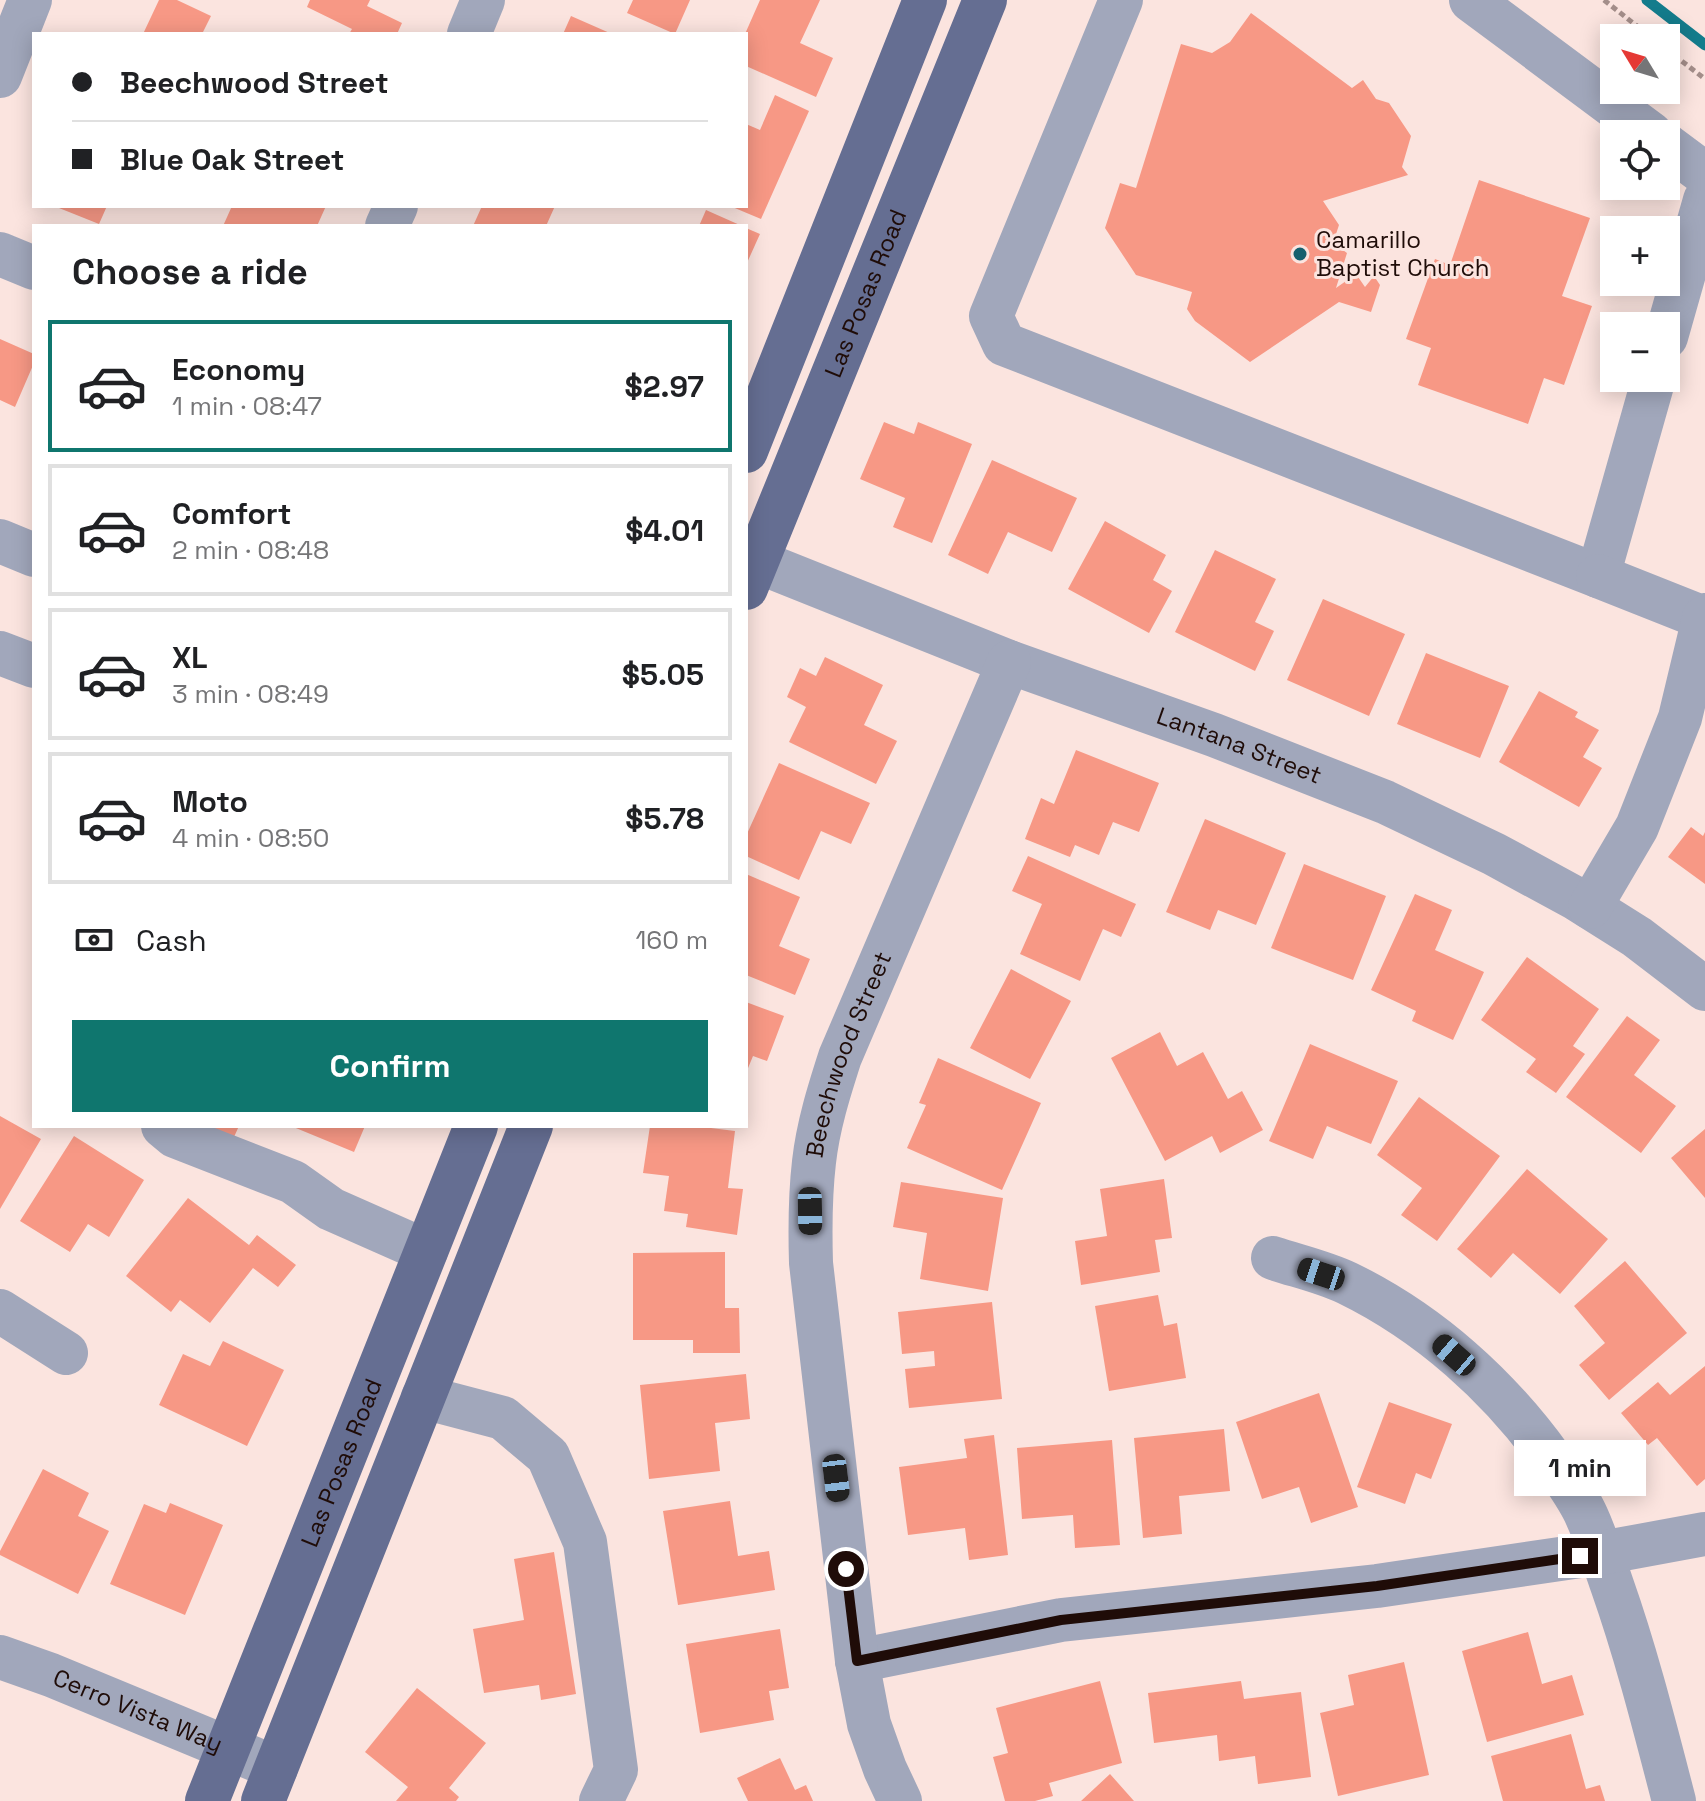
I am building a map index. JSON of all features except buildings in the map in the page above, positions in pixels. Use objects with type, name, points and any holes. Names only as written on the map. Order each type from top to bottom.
[{"type":"main road","points":[[748,446],[925,0]]},
{"type":"main road","name":"Las Posas Road","points":[[750,569],[985,0]]},
{"type":"main road","name":"Las Posas Road","points":[[207,1801],[475,1128]]},
{"type":"main road","name":"Las Posas Road","points":[[269,1785],[530,1128]]},
{"type":"street","points":[[0,76],[30,0]]},
{"type":"street","points":[[470,32],[483,0]]},
{"type":"street","points":[[1121,0],[991,316],[1004,344],[1705,617],[1675,732],[1637,827],[1590,907]]},
{"type":"street","points":[[1471,0],[1632,120]]},
{"type":"street","points":[[1680,155],[1705,174]]},
{"type":"street","points":[[1673,312],[1705,200]]},
{"type":"street","points":[[0,254],[32,267]]},
{"type":"street","points":[[1598,576],[1650,392]]},
{"type":"street","points":[[0,541],[32,554]]},
{"type":"street","name":"Lantana Street","points":[[750,569],[1214,735],[1385,802],[1494,854],[1590,907],[1637,937],[1705,989]]},
{"type":"street","points":[[0,653],[32,665]]},
{"type":"street","name":"Beechwood Street","points":[[900,1801],[869,1724],[857,1661],[811,1263],[810,1211],[814,1159],[824,1107],[840,1057],[1009,662]]},
{"type":"street","points":[[165,1128],[175,1136],[293,1182],[331,1209],[426,1251]]},
{"type":"street","points":[[1273,1258],[1345,1282],[1392,1307],[1435,1338],[1492,1387],[1535,1437],[1572,1490],[1601,1553],[1633,1646],[1674,1801]]},
{"type":"street","points":[[0,1311],[66,1353]]},
{"type":"street","points":[[423,1397],[503,1418],[548,1456],[585,1542],[616,1770],[601,1801]]},
{"type":"street","points":[[857,1661],[1061,1620],[1377,1586],[1601,1553],[1705,1534]]},
{"type":"street","name":"Cerro Vista Way","points":[[0,1657],[228,1749],[269,1785]]},
{"type":"path","points":[[1604,0],[1634,24]]},
{"type":"path","points":[[1680,60],[1705,79]]},
{"type":"waterway","points":[[1647,0],[1705,45]]},
{"type":"place","name":"Camarillo Baptist Church","points":[[1300,254]]},
{"type":"route","points":[[846,1569],[857,1661],[1061,1620],[1377,1586],[1580,1556]]}]
